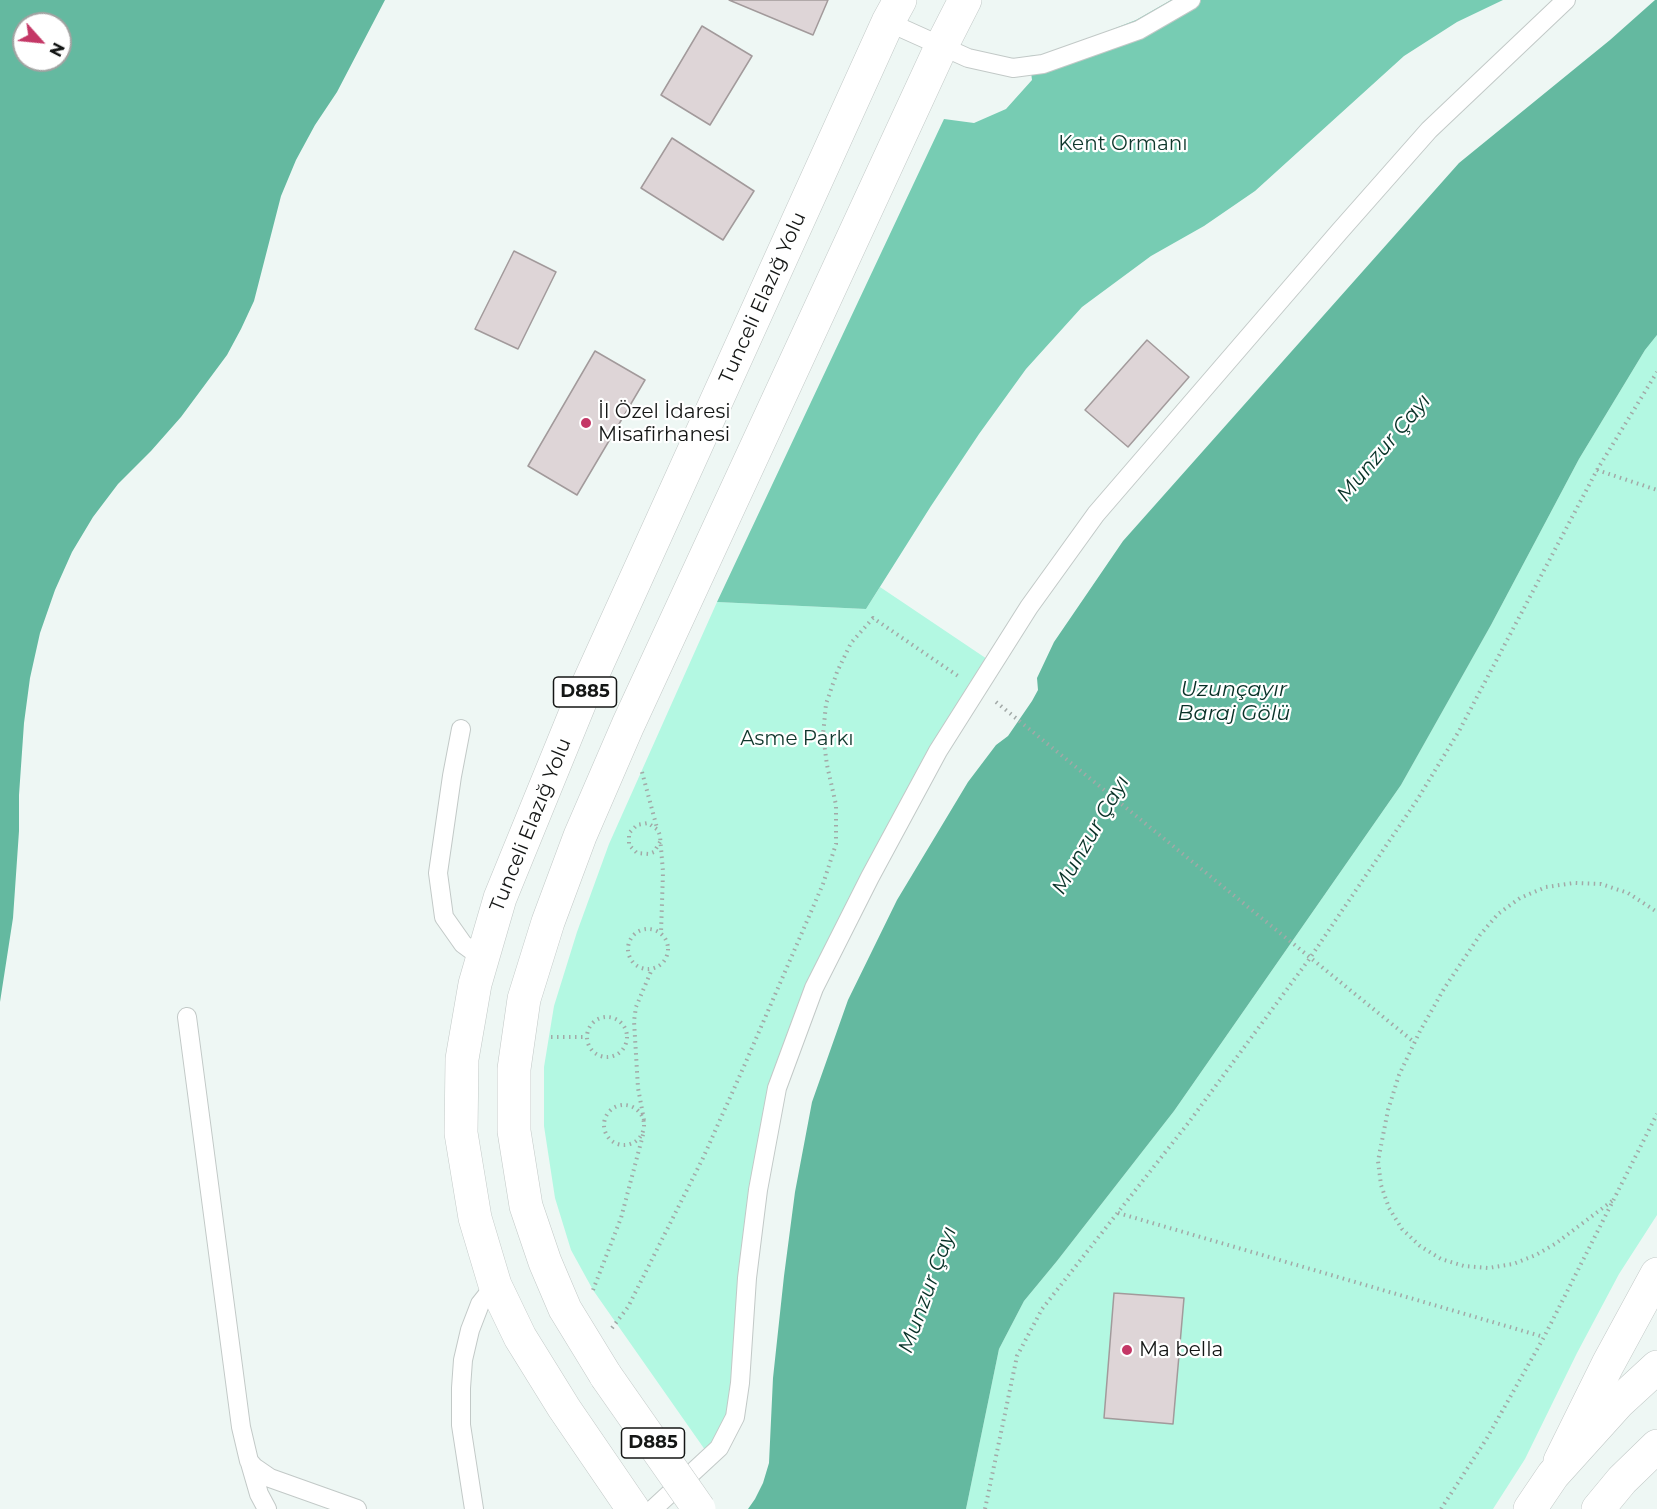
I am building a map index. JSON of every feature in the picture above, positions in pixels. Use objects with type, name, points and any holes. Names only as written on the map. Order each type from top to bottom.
[{"type":"main road","name":"D885","points":[[699,1509],[598,1362],[565,1309],[545,1262],[526,1206],[514,1131],[514,1069],[524,999],[548,922],[580,836],[628,725],[941,47],[965,0]]},
{"type":"main road","name":"Tunceli Elazığ Yolu","points":[[633,1509],[564,1408],[520,1337],[495,1285],[475,1218],[461,1133],[462,1059],[475,984],[500,898],[580,702],[894,11]]},
{"type":"main road","points":[[1530,1509],[1553,1474],[1612,1355],[1657,1274]]},
{"type":"main road","points":[[1553,1474],[1618,1403],[1657,1367]]},
{"type":"main road","points":[[1598,1509],[1622,1480],[1657,1446]]},
{"type":"lane","points":[[894,11],[941,47],[968,58],[1013,68],[1043,64],[1139,30],[1191,0]]},
{"type":"lane","points":[[653,1509],[719,1448],[735,1417],[755,1212],[777,1088],[814,988],[870,877],[938,751],[1029,607],[1096,514],[1429,130],[1566,0]]},
{"type":"lane","points":[[461,729],[438,873],[444,917],[463,944],[482,958]]},
{"type":"lane","points":[[187,1017],[241,1427],[259,1494],[267,1509]]},
{"type":"lane","points":[[474,1509],[461,1425],[461,1378],[470,1330],[480,1304],[495,1285]]},
{"type":"lane","points":[[249,1461],[270,1478],[357,1509]]},
{"type":"path","points":[[985,1509],[1017,1356],[1042,1309],[1189,1122],[1310,958],[1417,800],[1459,731],[1597,470],[1657,372]]},
{"type":"path","points":[[1597,470],[1657,490]]},
{"type":"path","points":[[598,1362],[609,1332],[628,1307],[654,1257],[731,1095],[823,884],[836,844],[836,805],[823,735],[826,704],[837,672],[851,644],[873,618],[1002,705],[1414,1042]]},
{"type":"path","points":[[628,725],[660,842],[663,872],[661,933]]},
{"type":"path","points":[[658,830],[648,823],[637,825],[629,833],[628,839],[632,849],[643,855],[654,852],[660,842]]},
{"type":"path","points":[[1612,1201],[1555,1244],[1536,1255],[1513,1264],[1488,1268],[1464,1266],[1441,1259],[1420,1246],[1402,1229],[1389,1208],[1381,1185],[1378,1161],[1388,1110],[1399,1074],[1414,1042],[1445,987],[1480,935],[1498,914],[1520,898],[1546,887],[1574,883],[1601,885],[1628,893],[1657,912]]},
{"type":"path","points":[[572,1320],[593,1290],[609,1250],[630,1188],[644,1131],[633,1033],[636,1007],[652,969],[668,954],[666,939],[661,933],[647,928],[640,930],[629,940],[628,955],[637,967],[652,969]]},
{"type":"path","points":[[605,1016],[619,1020],[627,1033],[624,1047],[613,1057],[598,1055],[588,1044],[586,1036],[592,1023],[597,1018],[605,1016]]},
{"type":"path","points":[[627,1033],[633,1033]]},
{"type":"path","points":[[644,1120],[635,1108],[622,1105],[609,1112],[604,1125],[608,1139],[621,1146],[635,1143],[644,1131]]},
{"type":"path","points":[[1441,1509],[1487,1438],[1544,1337],[1657,1114]]},
{"type":"path","points":[[1118,1213],[1544,1337]]},
{"type":"green space","name":"Kent Ormanı","points":[[1171,0],[1503,0],[1457,22],[1404,56],[1255,191],[1204,226],[1151,256],[1082,307],[1026,369],[979,434],[866,609],[717,602],[944,119],[974,123],[1006,109],[1032,80],[1029,56],[1040,55],[1075,44],[1136,20]]},
{"type":"green space","points":[[1657,335],[1657,1215],[1619,1274],[1525,1459],[1493,1509],[966,1509],[999,1349],[1024,1301],[1174,1111],[1401,785],[1491,625],[1579,459],[1645,350]]},
{"type":"green space","name":"Asme Parkı","points":[[880,587],[993,663],[870,877],[777,1088],[740,1383],[710,1457],[593,1290],[571,1250],[555,1198],[544,1126],[544,1067],[554,1006],[577,932],[609,844],[717,602],[866,609]]},
{"type":"water","points":[[0,0],[385,0],[337,92],[315,125],[296,160],[281,196],[254,301],[227,355],[181,417],[118,484],[93,517],[72,552],[55,590],[40,633],[30,678],[24,723],[13,918],[0,1002]]},
{"type":"water","name":"Uzunçayır Baraj Gölü","points":[[1657,0],[1657,335],[1645,350],[1579,459],[1491,625],[1401,785],[1174,1111],[1024,1301],[999,1349],[966,1509],[748,1509],[763,1483],[769,1463],[773,1378],[784,1276],[795,1192],[812,1102],[848,1000],[897,900],[968,782],[996,745],[1008,736],[1032,701],[1038,690],[1037,678],[1054,642],[1123,541],[1459,163],[1610,40]]},
{"type":"building","points":[[729,0],[828,0],[813,35]]},
{"type":"building","points":[[702,26],[752,56],[710,125],[661,95]]},
{"type":"building","points":[[672,138],[754,191],[723,240],[641,188]]},
{"type":"building","points":[[514,251],[556,272],[518,349],[475,329]]},
{"type":"building","points":[[1147,340],[1189,377],[1128,447],[1085,410]]},
{"type":"building","name":"İl Özel İdaresi Misafirhanesi","points":[[595,351],[645,380],[577,495],[528,466]]},
{"type":"building","points":[[1114,1293],[1184,1298],[1173,1424],[1104,1418]]},
{"type":"place","name":"İl Özel İdaresi Misafirhanesi","points":[[586,423]]},
{"type":"place","name":"Ma bella","points":[[1127,1350]]},
{"type":"water label","name":"Munzur Çayı","points":[[1384,448]]},
{"type":"water label","name":"Munzur Çayı","points":[[1091,835]]},
{"type":"water label","name":"Munzur Çayı","points":[[928,1290]]}]
